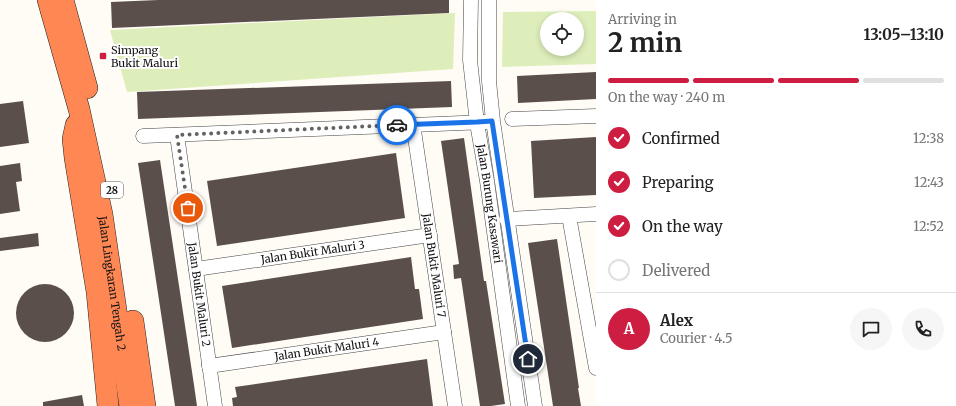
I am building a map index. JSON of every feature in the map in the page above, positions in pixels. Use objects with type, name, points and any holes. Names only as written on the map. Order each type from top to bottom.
[{"type":"highway","name":"Jalan Lingkaran Tengah 2","points":[[48,0],[79,109],[102,214],[130,406]]},
{"type":"highway","name":"Jalan Lingkaran Tengah 2","points":[[63,0],[82,64],[116,211],[145,406]]},
{"type":"highway","points":[[79,109],[73,139],[97,292],[108,406]]},
{"type":"street","name":"Jalan Burung Kasawari","points":[[470,0],[470,60],[477,122],[487,182],[518,406]]},
{"type":"street","name":"Jalan Burung Kasawari","points":[[489,0],[489,82],[492,121],[534,406]]},
{"type":"street","points":[[512,119],[596,116]]},
{"type":"street","points":[[143,136],[492,121]]},
{"type":"street","name":"Jalan Bukit Maluri 7","points":[[413,124],[455,406]]},
{"type":"street","name":"Jalan Bukit Maluri 2","points":[[177,135],[215,406]]},
{"type":"street","points":[[506,219],[596,214]]},
{"type":"street","points":[[569,216],[596,368]]},
{"type":"street","name":"Jalan Bukit Maluri 3","points":[[196,269],[430,235]]},
{"type":"street","name":"Jalan Bukit Maluri 4","points":[[209,366],[444,332]]},
{"type":"green space","points":[[596,11],[596,64],[502,67],[503,12]]},
{"type":"green space","points":[[455,13],[453,69],[127,92],[110,30]]},
{"type":"building","points":[[158,0],[449,0],[449,13],[112,28],[111,2]]},
{"type":"building","points":[[596,72],[596,99],[518,103],[517,76]]},
{"type":"building","points":[[451,81],[452,107],[138,119],[137,92]]},
{"type":"building","points":[[23,101],[29,143],[0,147],[0,104]]},
{"type":"building","points":[[596,137],[596,195],[534,198],[531,141]]},
{"type":"building","points":[[464,138],[484,281],[486,281],[505,404],[491,406],[480,406],[461,278],[454,279],[453,265],[459,264],[441,141]]},
{"type":"building","points":[[396,153],[405,218],[217,246],[207,181]]},
{"type":"building","points":[[160,160],[197,406],[175,406],[138,163]]},
{"type":"building","points":[[20,163],[22,181],[16,182],[20,211],[0,214],[0,166]]},
{"type":"building","points":[[38,233],[39,246],[0,251],[0,238]]},
{"type":"building","points":[[557,239],[581,406],[553,406],[528,243]]},
{"type":"building","points":[[411,257],[415,289],[419,289],[423,319],[232,348],[222,286]]},
{"type":"building","points":[[39,284],[51,284],[66,292],[74,307],[74,319],[66,334],[51,342],[39,342],[24,334],[16,319],[16,307],[24,292]]},
{"type":"building","points":[[427,359],[433,406],[233,406],[232,398],[237,397],[235,387]]},
{"type":"building","points":[[82,395],[84,406],[43,406],[43,402]]},
{"type":"way so far","points":[[188,208],[177,135],[397,125]]},
{"type":"place","name":"Simpang Bukit Maluri","points":[[103,56]]},
{"type":"route","points":[[397,125],[492,121],[528,359]]}]
